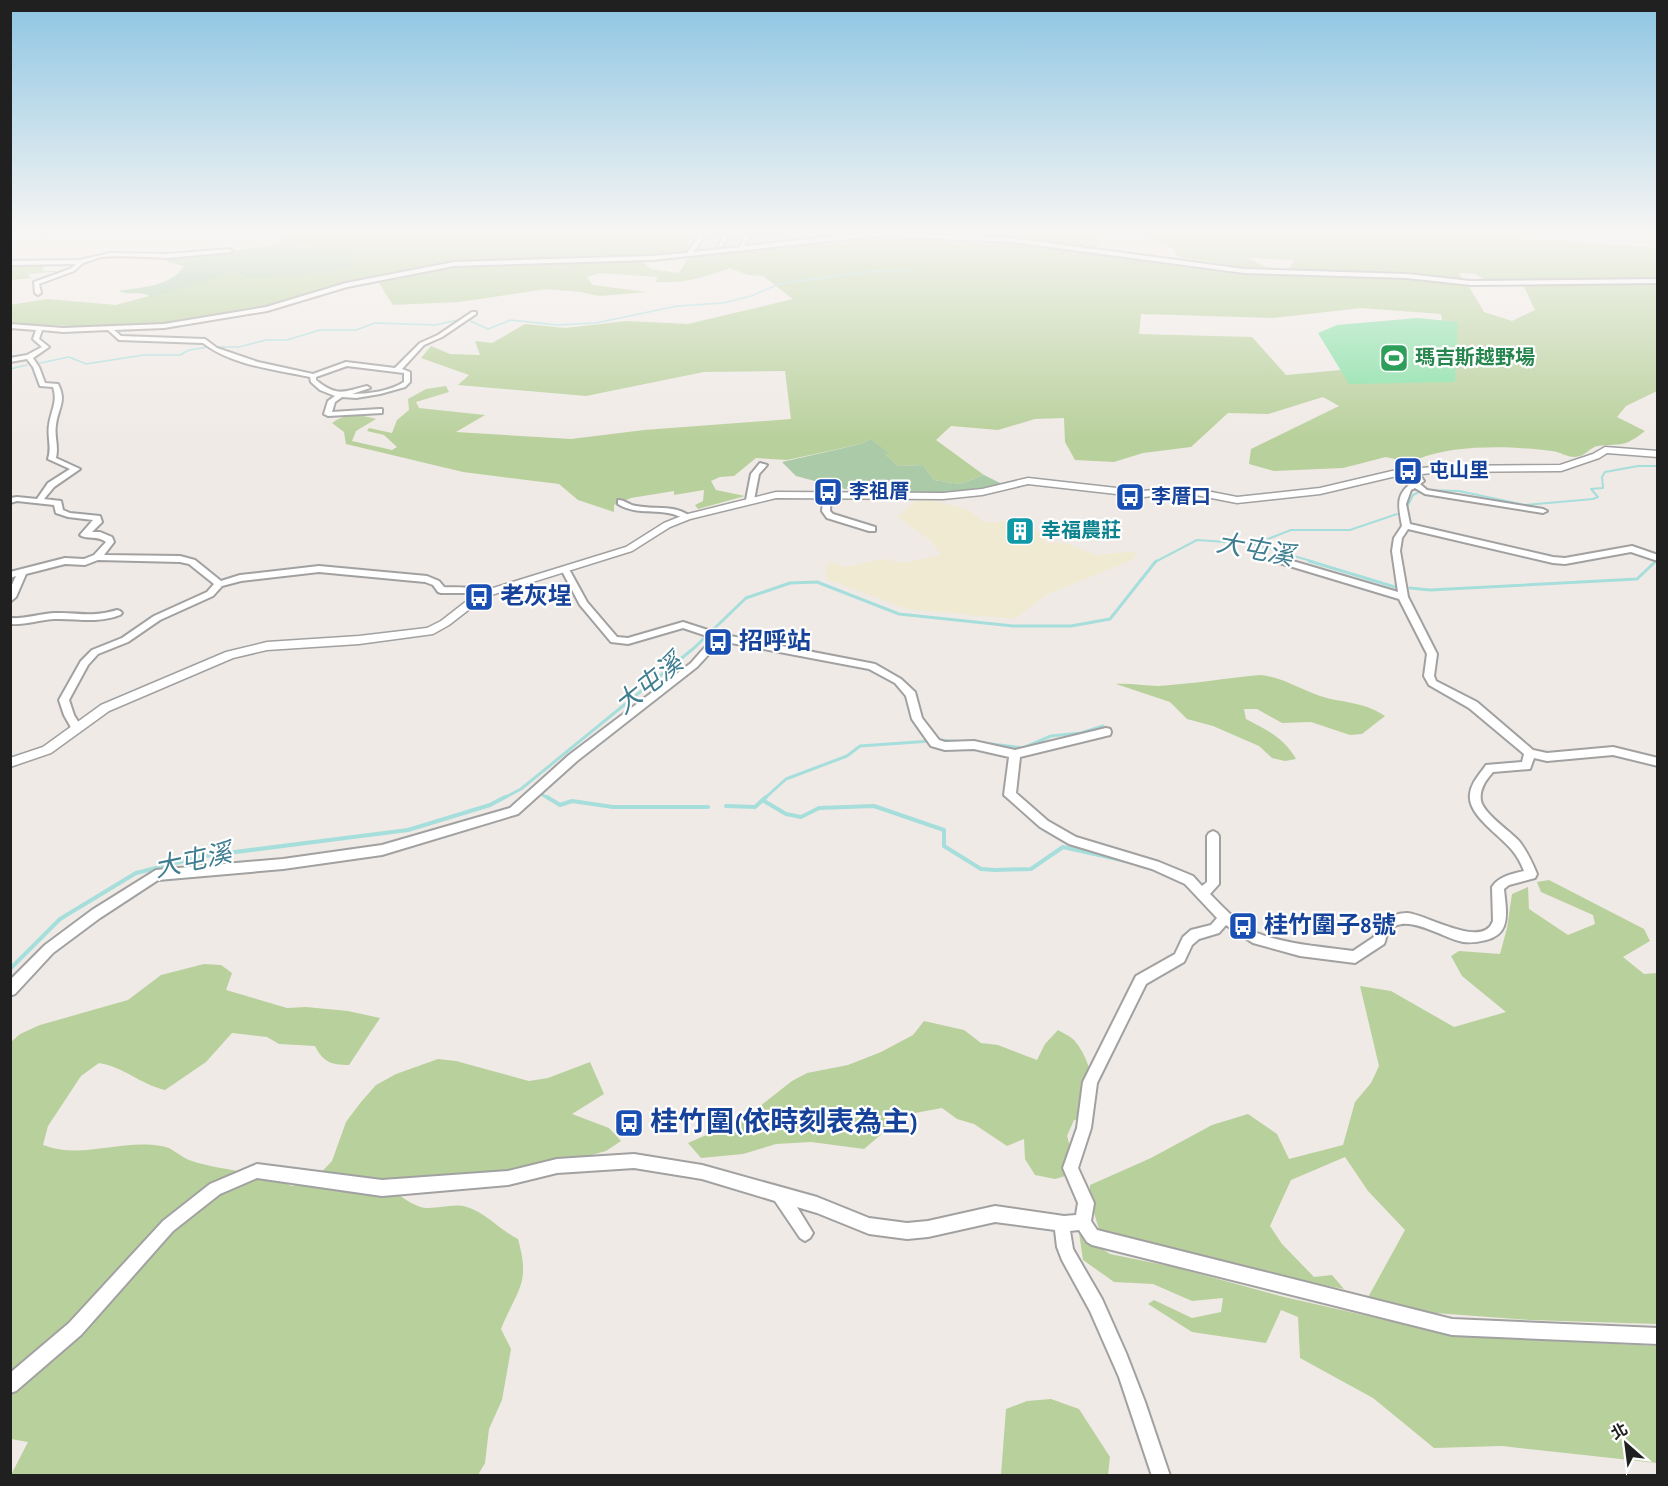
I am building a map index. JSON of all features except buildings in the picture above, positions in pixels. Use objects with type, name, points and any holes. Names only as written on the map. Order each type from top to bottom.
[{"type":"street","points":[[10,326],[111,330],[184,324],[267,309],[292,301]]},
{"type":"street","points":[[397,369],[422,344],[441,336],[474,313]]},
{"type":"street","points":[[10,360],[29,357],[45,350],[42,342],[36,339],[40,328]]},
{"type":"street","points":[[111,330],[119,338],[205,341],[215,350],[256,364],[313,376],[346,364],[397,369],[406,372],[407,382],[403,386],[363,397],[319,387],[313,381],[313,376]]},
{"type":"street","points":[[29,357],[36,366],[42,385],[56,385],[60,395],[61,405],[52,431],[56,448],[52,459],[76,469],[51,485],[39,501]]},
{"type":"street","points":[[367,388],[342,394],[332,401],[328,414],[379,411]]},
{"type":"street","points":[[10,763],[46,750],[115,704],[230,655],[267,645],[359,640],[429,631],[445,623],[481,595],[566,571],[629,549],[666,525],[687,517],[776,495],[943,496],[982,492],[1028,481],[1071,484],[1143,494],[1186,490],[1238,500],[1320,491],[1392,474],[1457,468],[1496,470],[1561,468],[1596,456],[1605,450],[1658,454]]},
{"type":"street","points":[[750,500],[755,474],[764,465]]},
{"type":"street","points":[[1414,473],[1420,481],[1407,489],[1402,504],[1406,526],[1398,538],[1396,551],[1403,597],[1432,654],[1429,676],[1432,684],[1473,705],[1530,753],[1547,757],[1613,751],[1658,762]]},
{"type":"street","points":[[1416,485],[1427,495],[1543,511]]},
{"type":"street","points":[[827,495],[826,511],[830,516],[872,529]]},
{"type":"street","points":[[10,501],[17,499],[58,503],[59,511],[68,515],[97,518],[98,522],[84,534],[100,535],[110,542],[97,557],[90,561],[65,561],[10,575]]},
{"type":"street","points":[[621,502],[635,510],[658,508],[681,513],[687,517]]},
{"type":"street","points":[[1406,526],[1553,560],[1565,561],[1613,552],[1639,551],[1658,558]]},
{"type":"street","points":[[97,557],[186,560],[219,584]]},
{"type":"street","points":[[1276,560],[1403,597]]},
{"type":"street","points":[[77,728],[64,700],[84,663],[95,652],[125,640],[157,618],[210,594],[219,584],[320,569],[427,579],[436,583],[441,590],[455,592],[468,589],[481,595]]},
{"type":"street","points":[[566,571],[583,603],[614,640],[628,641],[683,626],[716,636],[872,666],[898,681],[911,695],[917,719],[933,740],[945,746],[974,745],[1015,754],[1106,732]]},
{"type":"street","points":[[10,599],[14,594],[13,586],[22,573]]},
{"type":"street","points":[[10,621],[52,616],[81,619],[110,617],[117,613]]},
{"type":"street","points":[[10,990],[49,949],[96,914],[156,875],[283,864],[382,850],[514,811],[573,758],[694,665],[716,636]]},
{"type":"street","points":[[1015,754],[1010,795],[1044,824],[1073,841],[1155,865],[1189,880],[1225,918],[1252,938],[1300,950],[1355,957],[1380,940],[1382,929],[1397,919],[1412,918],[1468,938],[1479,939],[1494,931],[1498,925],[1498,887],[1505,881],[1531,874],[1515,844],[1478,809],[1474,793],[1480,778],[1490,768],[1526,766],[1530,753]]},
{"type":"street","points":[[1202,894],[1213,884],[1213,836]]},
{"type":"street","points":[[1225,918],[1215,929],[1195,934],[1186,941],[1180,958],[1141,980],[1090,1083],[1084,1128],[1071,1168],[1086,1203],[1083,1222],[1092,1237],[1452,1327],[1658,1336]]},
{"type":"street","points":[[10,1385],[75,1329],[168,1226],[215,1189],[257,1171],[382,1188],[508,1178],[557,1166],[634,1161],[702,1172],[817,1205],[869,1226],[907,1232],[995,1214],[1064,1224],[1083,1222]]},
{"type":"street","points":[[780,1194],[805,1233]]},
{"type":"street","points":[[1064,1224],[1061,1234],[1067,1251],[1107,1332],[1143,1419],[1161,1476]]},
{"type":"shaded area","name":"幸福農莊","points":[[933,500],[965,509],[988,523],[1017,519],[1035,527],[1046,543],[1066,543],[1096,555],[1139,551],[1132,560],[1046,595],[1014,619],[906,609],[827,579],[825,568],[831,562],[845,567],[883,559],[904,563],[941,555],[930,540],[897,517],[915,501]]},
{"type":"green space","points":[[33,301],[74,301],[116,305],[129,301],[286,301],[208,318],[144,326],[11,324],[10,305]]},
{"type":"green space","points":[[391,301],[463,301],[459,302],[393,305]]},
{"type":"green space","points":[[783,301],[1478,301],[1484,312],[1512,321],[1535,310],[1531,301],[1657,301],[1657,391],[1626,406],[1617,417],[1645,431],[1627,442],[1595,447],[1578,457],[1537,449],[1502,447],[1433,454],[1418,459],[1416,464],[1386,457],[1343,468],[1274,471],[1249,464],[1251,449],[1339,406],[1323,397],[1268,414],[1228,413],[1191,447],[1143,453],[1114,462],[1075,460],[1065,442],[1064,418],[1035,419],[998,430],[951,426],[936,440],[984,475],[960,484],[934,480],[923,465],[898,466],[886,455],[888,453],[871,439],[861,444],[787,460],[756,458],[734,476],[720,477],[711,481],[716,490],[745,496],[698,509],[695,505],[703,501],[704,490],[674,495],[674,491],[631,498],[614,505],[614,512],[578,500],[559,484],[463,472],[346,444],[344,432],[332,423],[353,415],[376,419],[356,431],[352,441],[392,450],[397,447],[384,435],[367,431],[369,428],[392,433],[397,420],[409,410],[408,399],[426,389],[446,386],[449,392],[416,402],[419,408],[485,415],[456,432],[571,439],[644,430],[791,419],[785,371],[704,372],[586,396],[458,385],[469,375],[421,358],[431,346],[450,354],[480,355],[475,341],[492,343],[525,324],[565,328],[627,321],[688,324]],"holes":[[[1361,308],[1441,314],[1444,330],[1352,369],[1286,375],[1252,337],[1139,334],[1141,314],[1273,318]]]},
{"type":"green space","name":"瑪吉斯越野場","points":[[1418,318],[1458,322],[1455,382],[1349,384],[1318,333],[1337,325]]},
{"type":"green space","points":[[871,439],[889,453],[886,455],[898,466],[923,465],[934,480],[960,484],[984,475],[1002,484],[955,493],[845,489],[796,476],[782,462],[861,444]]},
{"type":"green space","points":[[1260,675],[1278,679],[1327,698],[1364,706],[1385,716],[1362,734],[1350,735],[1311,722],[1282,723],[1257,709],[1244,709],[1246,719],[1280,740],[1296,759],[1285,761],[1272,758],[1259,746],[1213,726],[1187,719],[1170,702],[1116,684],[1158,686]]},
{"type":"green space","points":[[1549,880],[1644,929],[1650,941],[1623,957],[1644,974],[1657,973],[1657,1324],[1530,1320],[1435,1313],[1366,1301],[1405,1230],[1368,1191],[1345,1157],[1291,1180],[1270,1226],[1282,1244],[1314,1277],[1332,1275],[1344,1289],[1208,1262],[1100,1233],[1090,1199],[1090,1185],[1151,1158],[1212,1125],[1248,1114],[1277,1134],[1289,1159],[1343,1145],[1355,1102],[1371,1083],[1379,1066],[1360,986],[1391,991],[1454,1027],[1506,1012],[1462,976],[1451,956],[1459,951],[1500,954],[1512,894],[1528,887],[1529,909],[1568,935],[1595,924],[1593,915],[1541,892],[1537,882]]},
{"type":"green space","points":[[204,964],[221,965],[232,973],[226,990],[287,1008],[306,1007],[348,1011],[380,1018],[349,1065],[328,1062],[315,1046],[279,1044],[267,1037],[232,1033],[206,1062],[165,1090],[117,1068],[99,1063],[81,1076],[48,1126],[43,1145],[72,1150],[131,1145],[161,1146],[202,1164],[267,1177],[292,1186],[315,1179],[332,1161],[346,1122],[376,1085],[396,1074],[438,1059],[456,1061],[529,1081],[548,1078],[590,1062],[604,1094],[572,1114],[609,1128],[621,1141],[606,1151],[588,1156],[568,1166],[456,1179],[436,1176],[392,1190],[412,1203],[425,1208],[467,1207],[480,1213],[518,1239],[522,1254],[523,1277],[501,1329],[511,1349],[502,1400],[489,1429],[485,1463],[478,1475],[11,1475],[28,1442],[11,1439],[10,1043],[20,1034],[40,1025],[128,1000],[161,975]]},
{"type":"green space","points":[[924,1021],[964,1030],[981,1043],[998,1045],[1037,1060],[1045,1044],[1058,1030],[1074,1040],[1089,1067],[1094,1098],[1091,1117],[1074,1120],[1067,1136],[1073,1157],[1073,1174],[1055,1179],[1035,1175],[1025,1159],[1024,1139],[1007,1146],[974,1124],[957,1119],[942,1108],[904,1115],[864,1149],[811,1142],[776,1144],[743,1154],[701,1158],[688,1143],[745,1118],[792,1081],[807,1073],[848,1065],[881,1052],[913,1035]]},
{"type":"green space","points":[[1079,1233],[1110,1254],[1174,1267],[1284,1297],[1456,1336],[1657,1346],[1657,1463],[1502,1446],[1434,1448],[1373,1398],[1300,1358],[1298,1317],[1281,1310],[1266,1343],[1192,1332],[1148,1304],[1154,1300],[1192,1318],[1221,1312],[1223,1298],[1192,1301],[1153,1284],[1114,1282],[1083,1260]]},
{"type":"green space","points":[[1051,1399],[1079,1409],[1110,1457],[1108,1475],[1001,1475],[1006,1409],[1027,1401]]},
{"type":"waterway","points":[[468,320],[488,329],[511,320],[557,325],[596,323],[677,306],[730,301]]},
{"type":"waterway","points":[[218,347],[239,347],[266,340],[287,340],[320,330],[356,330],[375,323],[435,325],[462,319]]},
{"type":"waterway","points":[[40,363],[69,357],[86,364],[144,355],[180,355],[189,350],[208,347]]},
{"type":"waterway","points":[[10,369],[27,365]]},
{"type":"waterway","points":[[1425,490],[1459,491],[1525,505],[1593,499],[1598,497],[1591,489],[1603,488],[1602,477],[1605,472],[1638,466],[1658,466]]},
{"type":"waterway","points":[[1406,509],[1413,495],[1419,492]]},
{"type":"waterway","points":[[1255,544],[1291,530],[1350,530],[1397,514]]},
{"type":"waterway","name":"大屯溪","points":[[1155,562],[1197,540],[1254,544],[1314,562]]},
{"type":"waterway","name":"大屯溪","points":[[1654,562],[1658,559]]},
{"type":"waterway","name":"大屯溪","points":[[1309,561],[1395,587]]},
{"type":"waterway","name":"大屯溪","points":[[1410,588],[1430,590],[1637,579],[1656,561]]},
{"type":"waterway","name":"大屯溪","points":[[502,799],[521,789],[694,648],[746,598],[790,583],[817,582],[899,614],[1013,626],[1071,626],[1110,619],[1155,562]]},
{"type":"waterway","points":[[983,743],[1023,748],[1051,736],[1081,733],[1103,726]]},
{"type":"waterway","points":[[938,740],[964,742]]},
{"type":"waterway","points":[[764,799],[786,779],[847,756],[860,746],[931,741]]},
{"type":"waterway","points":[[543,795],[549,799]]},
{"type":"waterway","name":"大屯溪","points":[[10,969],[60,919],[136,873],[204,856],[408,830],[490,805],[505,797]]},
{"type":"waterway","points":[[547,797],[560,805],[572,801],[613,807],[708,807]]},
{"type":"waterway","points":[[726,806],[755,807],[766,797]]},
{"type":"waterway","points":[[764,801],[786,814],[801,817],[819,808],[874,806],[944,830],[944,846],[981,869],[1031,869],[1063,847],[1126,861]]},
{"type":"place","name":"瑪吉斯越野場","points":[[1394,358]]},
{"type":"place","name":"屯山里","points":[[1408,471]]},
{"type":"place","name":"李祖厝","points":[[828,492]]},
{"type":"place","name":"李厝口","points":[[1130,497]]},
{"type":"place","name":"幸福農莊","points":[[1020,531]]},
{"type":"place","name":"老灰埕","points":[[479,597]]},
{"type":"place","name":"招呼站","points":[[718,642]]},
{"type":"place","name":"桂竹圍子8號","points":[[1243,926]]},
{"type":"place","name":"桂竹圍(依時刻表為主)","points":[[629,1123]]}]
